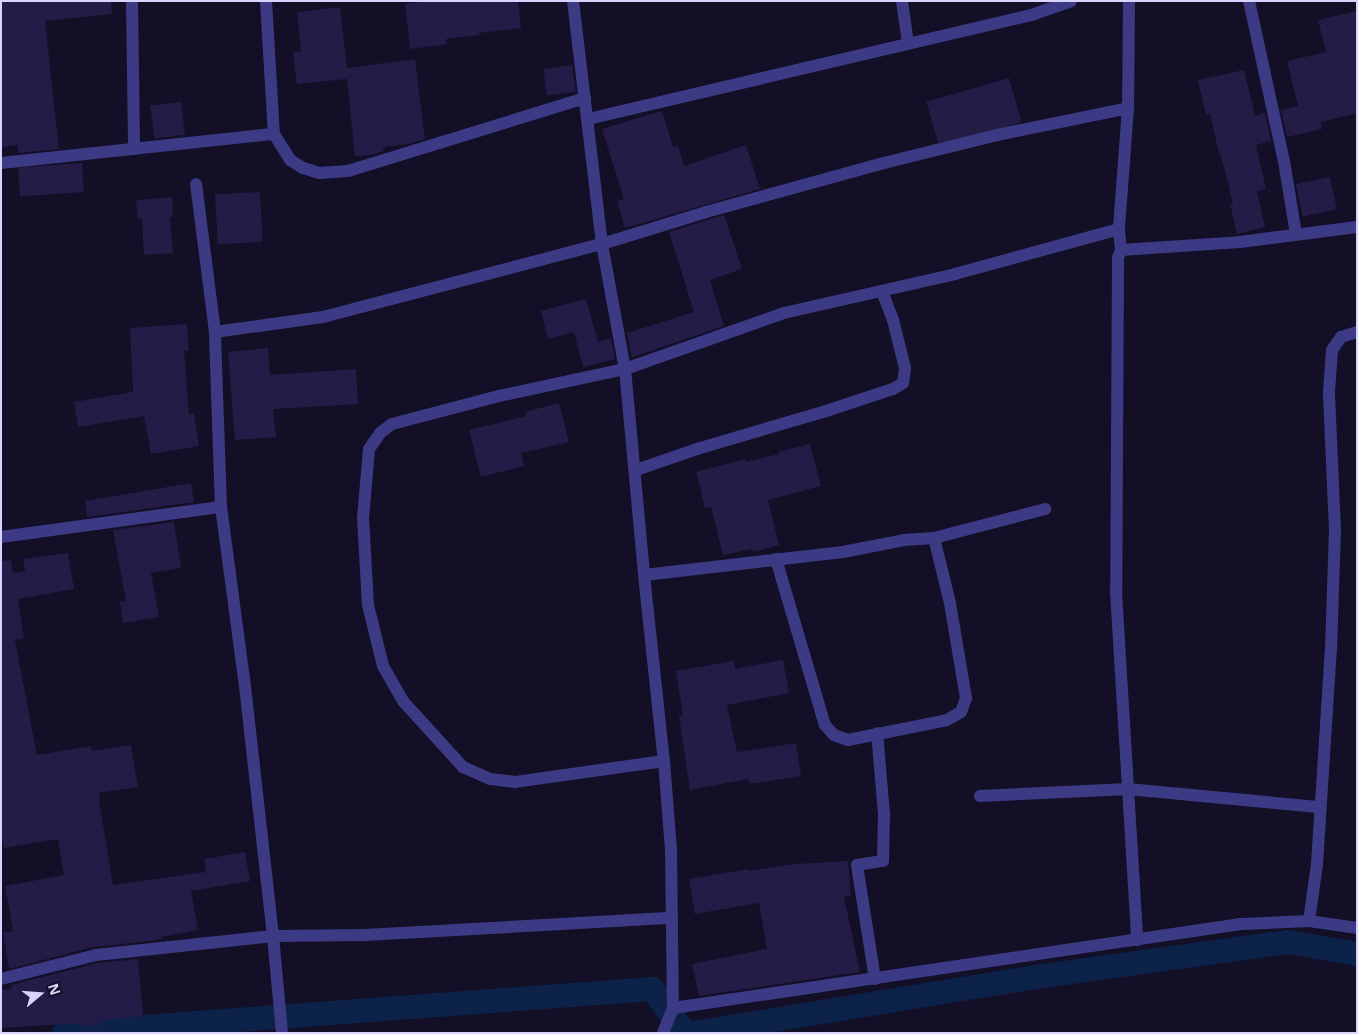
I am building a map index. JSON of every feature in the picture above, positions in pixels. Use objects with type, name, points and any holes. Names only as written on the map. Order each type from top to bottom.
[{"type":"street","points":[[132,1],[134,149]]},
{"type":"street","points":[[266,1],[274,134],[290,160],[303,168],[319,173],[348,171],[585,98]]},
{"type":"street","points":[[573,1],[602,244],[625,369],[664,761],[671,849],[672,918],[669,1018],[875,979],[1241,924],[1309,921],[1357,928]]},
{"type":"street","points":[[902,1],[908,43]]},
{"type":"street","points":[[588,119],[908,43],[1033,8],[1071,1]]},
{"type":"street","points":[[1129,1],[1128,108],[1118,258],[1116,592],[1137,940]]},
{"type":"street","points":[[1249,1],[1284,161],[1296,234]]},
{"type":"street","points":[[215,332],[323,317],[602,244],[706,212],[884,163],[997,135],[1128,108]]},
{"type":"street","points":[[1,163],[274,134]]},
{"type":"street","points":[[196,184],[215,332],[221,507],[244,679],[282,1033]]},
{"type":"street","points":[[1120,250],[1240,242],[1357,227]]},
{"type":"street","points":[[664,761],[515,782],[490,779],[463,767],[403,701],[383,666],[368,605],[363,518],[369,450],[380,433],[392,424],[500,396],[625,369],[784,313],[882,292],[1119,229]]},
{"type":"street","points":[[636,470],[697,449],[826,411],[893,389],[903,383],[905,368],[893,320],[882,292]]},
{"type":"street","points":[[1309,921],[1317,864],[1331,650],[1334,531],[1329,392],[1332,350],[1341,337],[1357,332]]},
{"type":"street","points":[[1,537],[221,507]]},
{"type":"street","points":[[644,575],[843,552],[904,540],[934,538],[1045,509]]},
{"type":"street","points":[[776,559],[825,725],[834,736],[848,740],[947,720],[961,712],[966,698],[950,603],[934,538]]},
{"type":"street","points":[[875,979],[857,865],[883,861],[884,814],[878,733]]},
{"type":"street","points":[[980,796],[1128,789],[1320,808]]},
{"type":"street","points":[[1,979],[96,955],[273,936],[365,935],[672,918]]},
{"type":"building","points":[[1,1],[111,1],[112,14],[45,21],[59,149],[18,153],[18,145],[1,147]]},
{"type":"building","points":[[426,1],[518,1],[521,28],[446,39],[447,44],[410,49],[405,4]]},
{"type":"building","points":[[340,7],[347,68],[415,59],[425,139],[408,144],[383,147],[384,151],[355,157],[347,79],[297,84],[293,52],[301,51],[297,12]]},
{"type":"building","points":[[1357,11],[1357,113],[1321,122],[1322,129],[1287,137],[1281,110],[1298,106],[1287,61],[1326,52],[1318,20]]},
{"type":"building","points":[[572,65],[576,92],[547,96],[543,69]]},
{"type":"building","points":[[1244,70],[1255,116],[1265,113],[1271,141],[1256,145],[1266,189],[1257,191],[1265,227],[1237,234],[1230,204],[1233,204],[1220,152],[1210,114],[1206,115],[1198,80]]},
{"type":"building","points":[[1009,78],[1022,122],[939,146],[926,102]]},
{"type":"building","points":[[181,102],[185,135],[154,139],[150,106]]},
{"type":"building","points":[[662,111],[673,147],[678,146],[684,166],[746,145],[760,189],[625,228],[617,201],[624,199],[602,129]]},
{"type":"building","points":[[82,163],[84,192],[20,196],[18,167]]},
{"type":"building","points":[[1330,177],[1337,209],[1303,217],[1296,184]]},
{"type":"building","points":[[260,192],[263,242],[218,244],[215,194]]},
{"type":"building","points":[[172,197],[173,217],[170,217],[173,253],[144,255],[142,219],[138,219],[136,200]]},
{"type":"building","points":[[724,215],[742,269],[710,280],[724,326],[633,357],[627,333],[694,312],[669,232]]},
{"type":"building","points":[[586,299],[598,342],[611,338],[615,359],[583,367],[574,332],[548,339],[541,311]]},
{"type":"building","points":[[187,324],[189,351],[184,351],[189,414],[194,413],[199,446],[151,454],[144,416],[78,427],[74,402],[133,392],[130,328]]},
{"type":"building","points":[[268,348],[270,375],[356,369],[358,404],[273,409],[276,437],[235,440],[228,352]]},
{"type":"building","points":[[559,403],[569,442],[521,453],[524,466],[481,477],[469,430],[526,416],[525,412]]},
{"type":"building","points":[[810,444],[821,486],[768,500],[779,545],[753,552],[752,549],[723,555],[711,507],[705,508],[696,472],[745,459],[746,462],[779,454],[778,452]]},
{"type":"building","points":[[191,483],[194,502],[87,517],[85,501]]},
{"type":"building","points":[[174,522],[181,568],[151,573],[159,617],[123,623],[120,602],[126,601],[113,530]]},
{"type":"building","points":[[68,553],[74,589],[18,599],[24,638],[15,640],[37,755],[91,746],[92,751],[131,745],[138,787],[99,793],[113,885],[206,872],[204,859],[245,852],[250,881],[191,891],[198,930],[149,941],[94,947],[9,969],[3,933],[13,931],[5,886],[64,875],[58,839],[4,848],[1,830],[1,561],[11,560],[13,573],[25,571],[23,559]]},
{"type":"building","points":[[783,660],[789,693],[727,705],[737,752],[796,743],[801,776],[749,784],[748,779],[690,790],[679,716],[683,715],[676,671],[734,661],[735,669]]},
{"type":"building","points":[[848,861],[851,896],[844,897],[860,972],[699,996],[692,964],[767,949],[759,903],[695,914],[689,879],[749,869],[749,871],[796,864]]},
{"type":"building","points":[[138,959],[143,1016],[99,1020],[99,1025],[81,1026],[81,1023],[1,1028],[1,990],[12,989],[11,985],[97,963]]},
{"type":"waterway","points":[[694,1033],[1043,976],[1289,942],[1357,954]]},
{"type":"waterway","points":[[64,1033],[652,989],[685,1033]]}]
